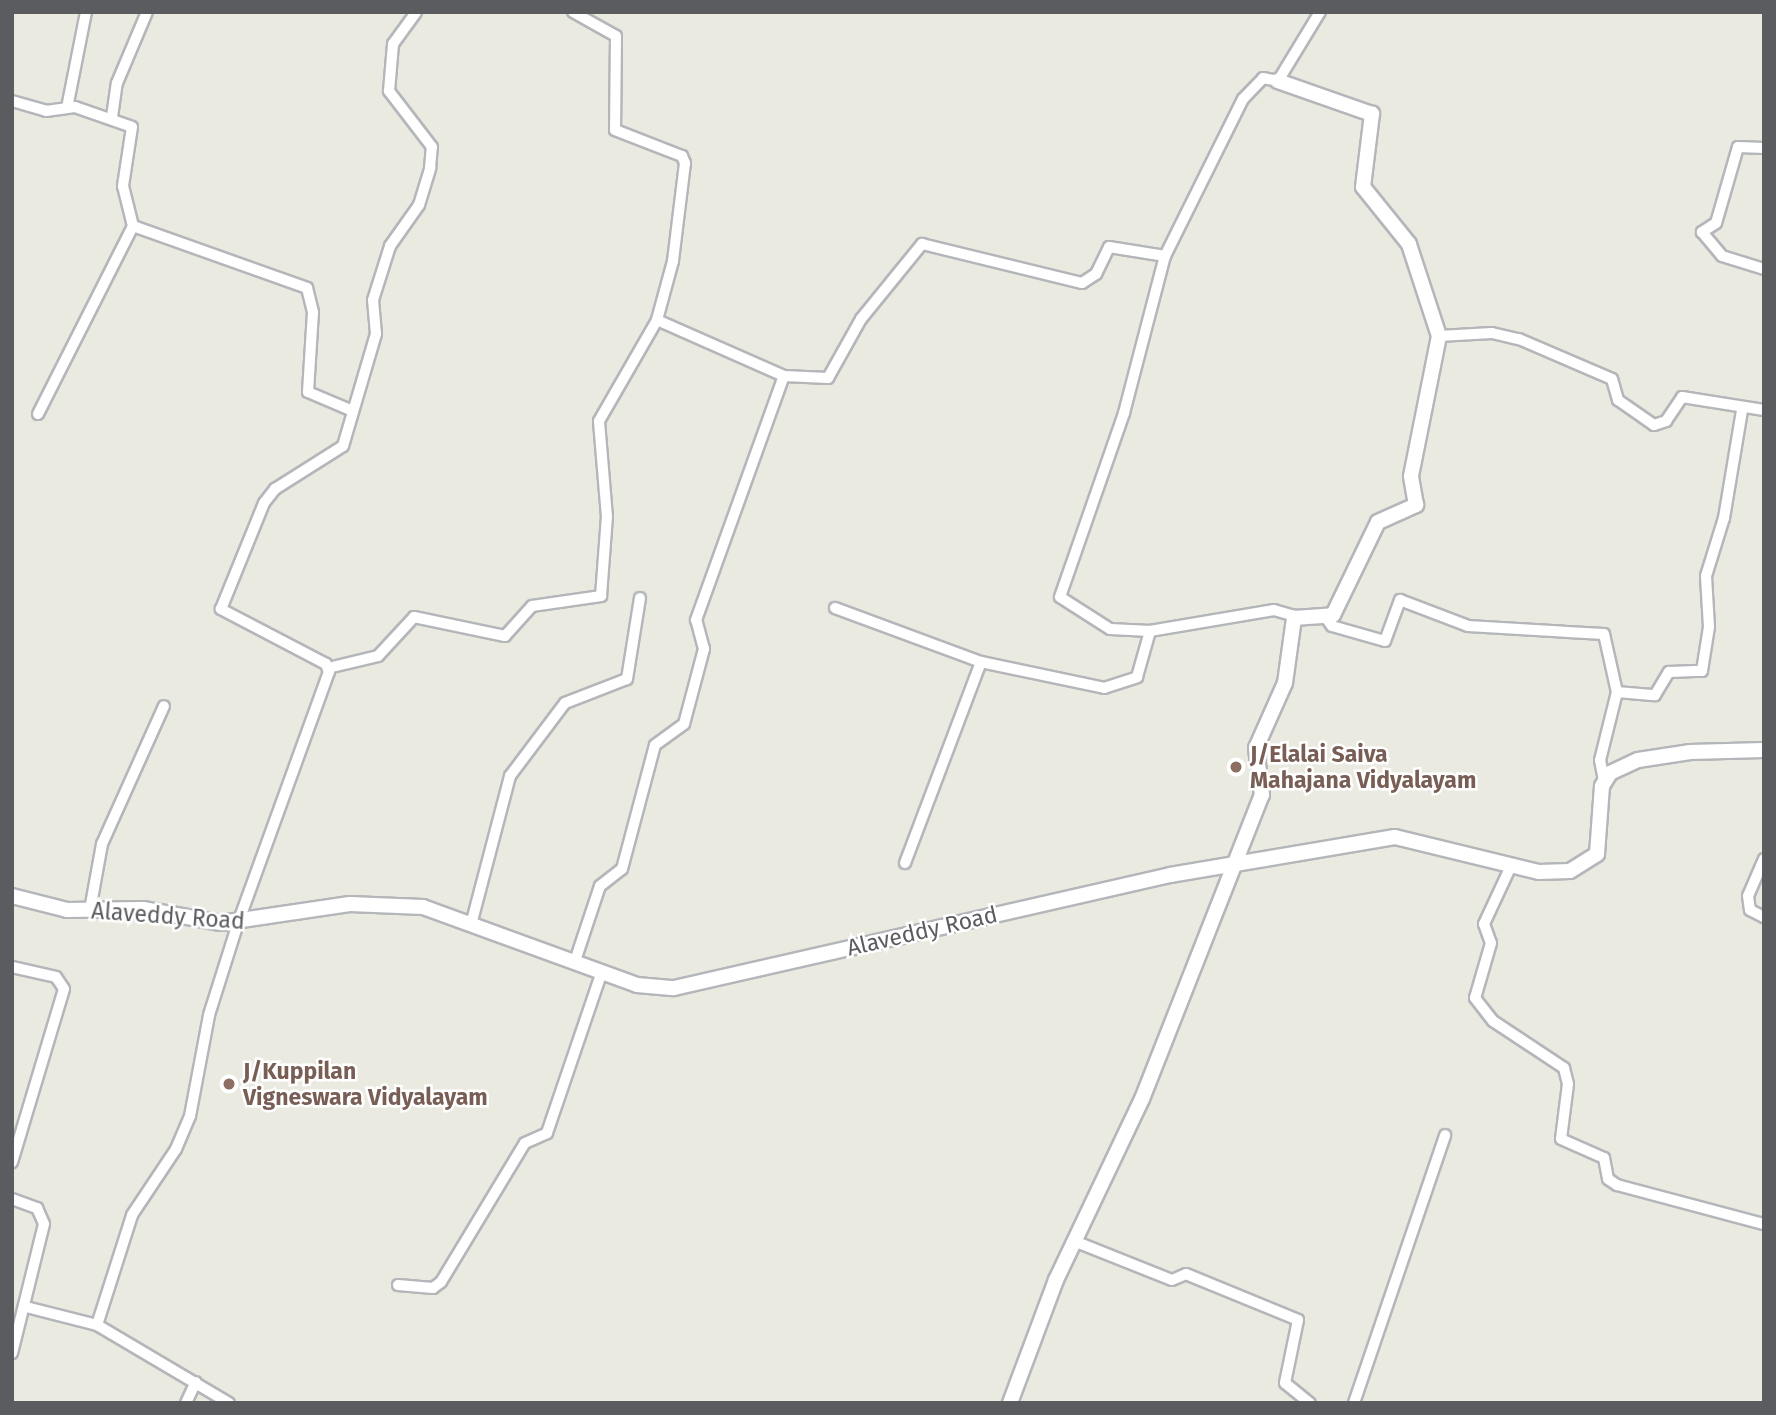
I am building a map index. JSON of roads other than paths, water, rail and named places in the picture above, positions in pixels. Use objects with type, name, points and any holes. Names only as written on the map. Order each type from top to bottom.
[{"type":"street","points":[[67,108],[86,12]]},
{"type":"street","points":[[112,117],[117,83],[146,12]]},
{"type":"street","points":[[416,12],[393,44],[387,68],[389,91],[432,147],[430,168],[419,205],[390,246],[373,300],[376,334],[343,446],[275,489],[264,503],[221,609],[328,668],[378,656],[414,617],[505,636],[532,606],[601,596],[607,517],[599,421],[657,320],[673,261],[685,163],[682,156],[615,130],[616,36],[573,12]]},
{"type":"street","points":[[1278,81],[1320,12]]},
{"type":"street","points":[[1326,618],[1378,522],[1416,505],[1411,476],[1438,336],[1409,244],[1363,187],[1372,114],[1263,78],[1243,99],[1165,256],[1124,413],[1060,597],[1110,629],[1150,631],[1274,610],[1295,616],[1326,618],[1332,626],[1385,641],[1400,600],[1468,626],[1604,634],[1617,692],[1600,760],[1604,780],[1638,760],[1764,750]]},
{"type":"street","points":[[12,101],[46,111],[67,108],[112,117],[134,131],[123,186],[134,226],[38,414]]},
{"type":"street","points":[[1764,148],[1738,147],[1716,223],[1702,232],[1721,256],[1764,269]]},
{"type":"street","points":[[134,226],[307,288],[313,312],[308,392],[354,411]]},
{"type":"street","points":[[657,320],[784,376],[828,378],[861,319],[922,244],[1082,283],[1096,274],[1109,247],[1165,256]]},
{"type":"street","points":[[1438,336],[1492,333],[1519,339],[1612,379],[1618,400],[1654,425],[1666,421],[1682,397],[1742,410],[1764,410]]},
{"type":"street","points":[[575,961],[600,886],[622,869],[655,745],[684,724],[704,649],[696,620],[784,376]]},
{"type":"street","points":[[1617,692],[1654,695],[1669,672],[1702,671],[1705,664],[1706,576],[1724,518],[1742,410]]},
{"type":"street","points":[[472,921],[510,776],[565,703],[627,679],[640,598]]},
{"type":"street","points":[[835,608],[981,662],[1120,688],[1137,677],[1150,631]]},
{"type":"street","points":[[1010,1403],[1074,1241],[1142,1099],[1231,864],[1262,795],[1256,748],[1285,682],[1295,616]]},
{"type":"street","points":[[905,863],[981,662]]},
{"type":"street","points":[[97,1325],[132,1215],[190,1116],[209,1015],[238,923],[328,668]]},
{"type":"street","points":[[89,910],[102,844],[164,706]]},
{"type":"street","name":"Alaveddy Road","points":[[12,896],[89,910],[143,909],[238,923],[350,904],[423,907],[472,921],[636,985],[674,988],[1231,864],[1395,837],[1511,866],[1570,871],[1597,854],[1604,780]]},
{"type":"street","points":[[1764,859],[1748,905],[1764,917]]},
{"type":"street","points":[[1511,866],[1485,924],[1491,943],[1475,998],[1493,1021],[1564,1068],[1568,1084],[1561,1139],[1604,1158],[1608,1179],[1617,1185],[1764,1224]]},
{"type":"street","points":[[12,967],[56,977],[64,989],[12,1162]]},
{"type":"street","points":[[398,1285],[433,1289],[441,1282],[525,1143],[547,1133],[602,971]]},
{"type":"street","points":[[1354,1403],[1445,1135]]},
{"type":"street","points":[[12,1199],[43,1215],[26,1307],[12,1353]]},
{"type":"street","points":[[1074,1241],[1172,1280],[1186,1274],[1298,1320],[1285,1383],[1310,1403]]},
{"type":"street","points":[[26,1307],[97,1325],[229,1403]]},
{"type":"street","points":[[186,1403],[196,1382]]},
{"type":"place","name":"J/Elalai Saiva Mahajana Vidyalayam","points":[[1236,767]]},
{"type":"place","name":"J/Kuppilan Vigneswara Vidyalayam","points":[[229,1084]]}]
